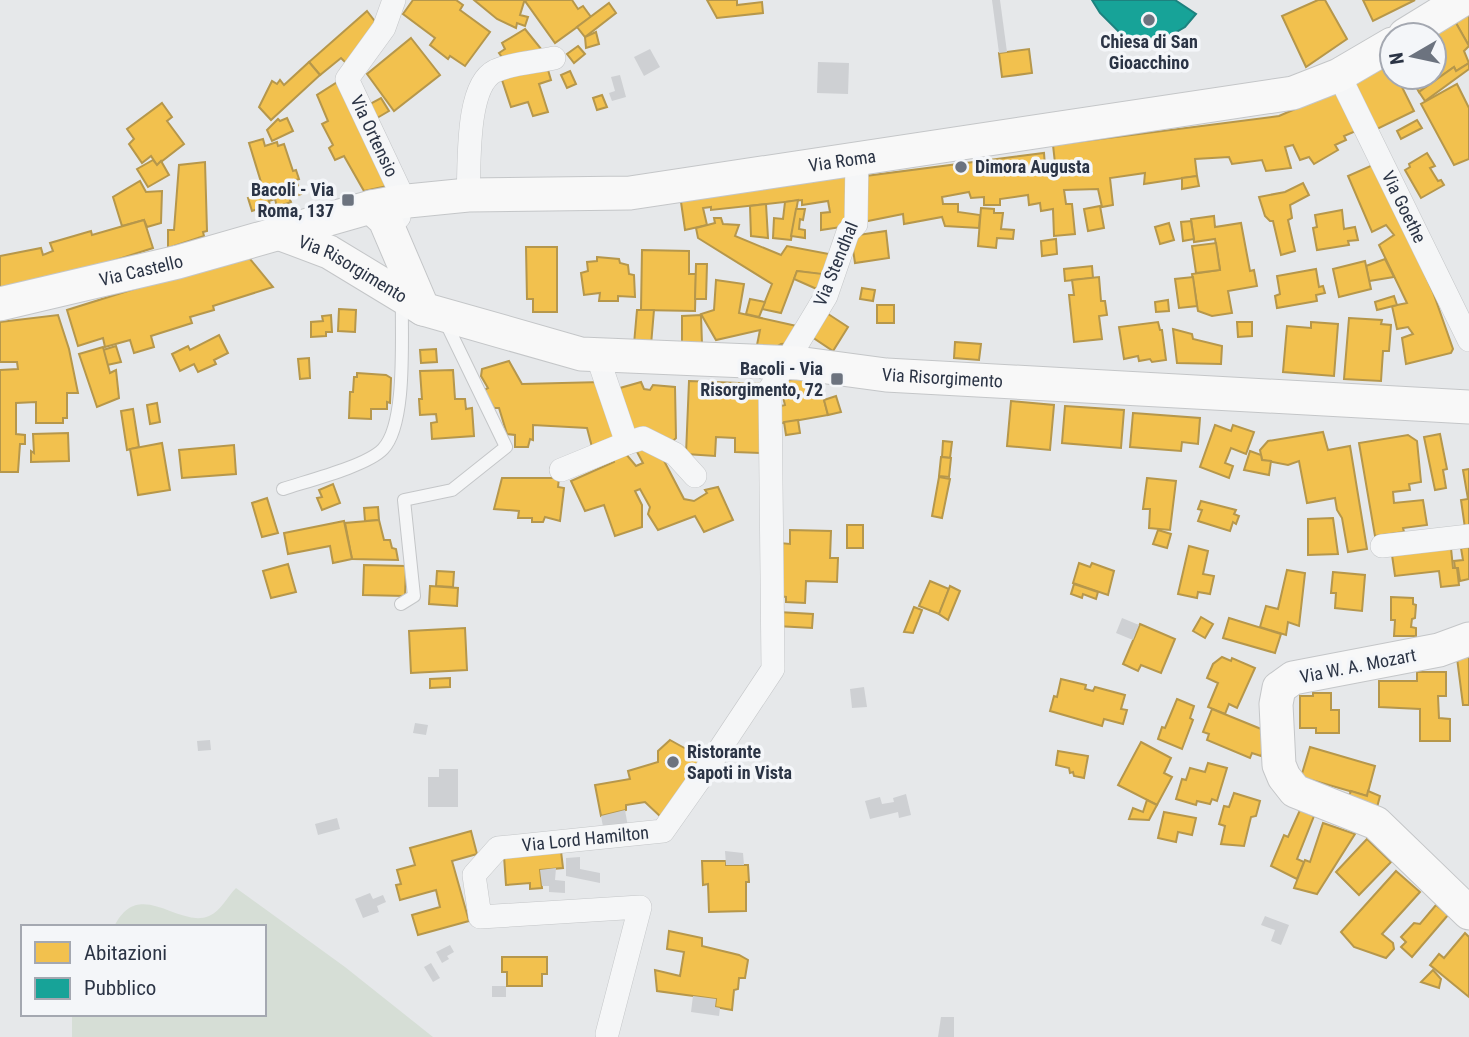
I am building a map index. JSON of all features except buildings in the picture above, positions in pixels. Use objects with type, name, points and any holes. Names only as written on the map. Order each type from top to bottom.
[{"type":"main road","points":[[1428,21],[1462,0]]},
{"type":"main road","name":"Via Roma","points":[[281,234],[370,208],[468,195],[630,192],[1293,93],[1339,75],[1378,52]]},
{"type":"main road","name":"Via Risorgimento","points":[[370,208],[386,220],[422,307]]},
{"type":"main road","name":"Via Risorgimento","points":[[281,234],[329,252],[422,307],[581,354],[787,362],[886,375],[1469,407]]},
{"type":"main road","name":"Via Castello","points":[[0,304],[178,262],[281,234]]},
{"type":"main road","name":"Via W. A. Mozart","points":[[1469,639],[1439,650],[1293,678],[1279,688],[1276,704],[1279,765],[1283,778],[1295,791],[1376,824],[1469,913]]},
{"type":"street","name":"Via Ortensio","points":[[370,208],[399,189],[347,79],[384,28],[394,0]]},
{"type":"street","points":[[468,195],[472,123],[475,104],[483,84],[494,72],[554,58]]},
{"type":"street","name":"Via Goethe","points":[[1339,75],[1469,340]]},
{"type":"street","name":"Via Stendhal","points":[[787,362],[826,296],[848,232],[856,224],[857,157]]},
{"type":"street","points":[[329,252],[333,235],[370,208]]},
{"type":"street","points":[[360,271],[389,269],[403,261]]},
{"type":"street","points":[[597,355],[627,443]]},
{"type":"street","name":"Via Lord Hamilton","points":[[607,1034],[640,907],[480,917],[474,874],[498,848],[663,831],[773,669],[770,389],[787,362]]},
{"type":"street","points":[[561,470],[643,438],[675,454],[695,476]]},
{"type":"street","points":[[1382,545],[1469,536]]},
{"type":"lane","points":[[283,489],[360,462],[382,450],[393,434],[422,307]]},
{"type":"lane","points":[[401,604],[414,596],[404,500],[452,490],[506,447],[422,307]]},
{"type":"shaded area","points":[[236,888],[345,967],[433,1037],[72,1037],[72,1016],[266,1016],[266,925],[115,925],[124,912],[135,906],[159,907],[197,918],[209,916]]},
{"type":"place","name":"Chiesa di San Gioacchino","points":[[1149,20]]},
{"type":"place","name":"Dimora Augusta","points":[[961,167]]},
{"type":"place","name":"Bacoli - Via Roma, 137","points":[[348,200]]},
{"type":"place","name":"Bacoli - Via Risorgimento, 72","points":[[837,379]]},
{"type":"place","name":"Ristorante Sapoti in Vista","points":[[673,762]]}]
